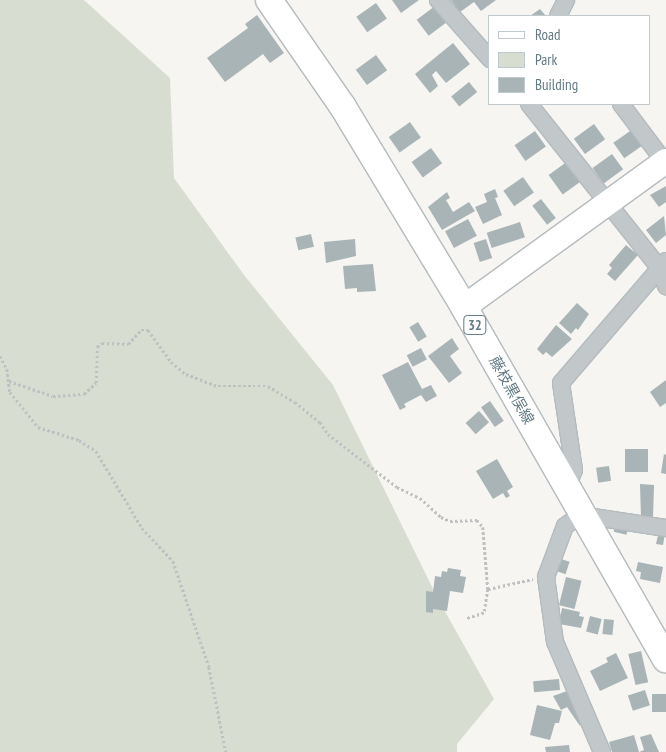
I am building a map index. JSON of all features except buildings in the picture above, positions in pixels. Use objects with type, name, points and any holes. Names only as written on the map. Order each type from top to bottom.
[{"type":"main road","name":"藤枝黒俣線","points":[[269,0],[342,107],[464,307],[581,515],[666,659]]},
{"type":"street","points":[[438,0],[488,57]]},
{"type":"street","points":[[558,15],[566,0]]},
{"type":"street","points":[[530,105],[662,264],[666,286]]},
{"type":"street","points":[[464,307],[608,200],[665,162],[622,105]]},
{"type":"street","points":[[566,488],[574,470],[561,383],[662,264]]},
{"type":"street","points":[[602,752],[555,642],[546,577],[565,526],[581,515],[666,528]]},
{"type":"path","points":[[8,381],[53,396],[84,394],[96,383],[97,347],[102,343],[128,344],[141,330],[148,330],[171,362],[186,374],[218,386],[268,386],[295,402],[328,434],[397,487],[420,498],[441,517],[450,521],[477,520],[483,527],[488,589],[484,613],[466,619]]},
{"type":"path","points":[[0,356],[7,369],[10,392],[38,427],[79,440],[96,451],[142,528],[174,562],[209,667],[226,752]]},
{"type":"path","points":[[488,589],[546,577]]},
{"type":"green space","points":[[0,0],[84,0],[170,78],[174,178],[244,275],[333,385],[437,597],[494,699],[457,744],[457,752],[0,752]]}]
